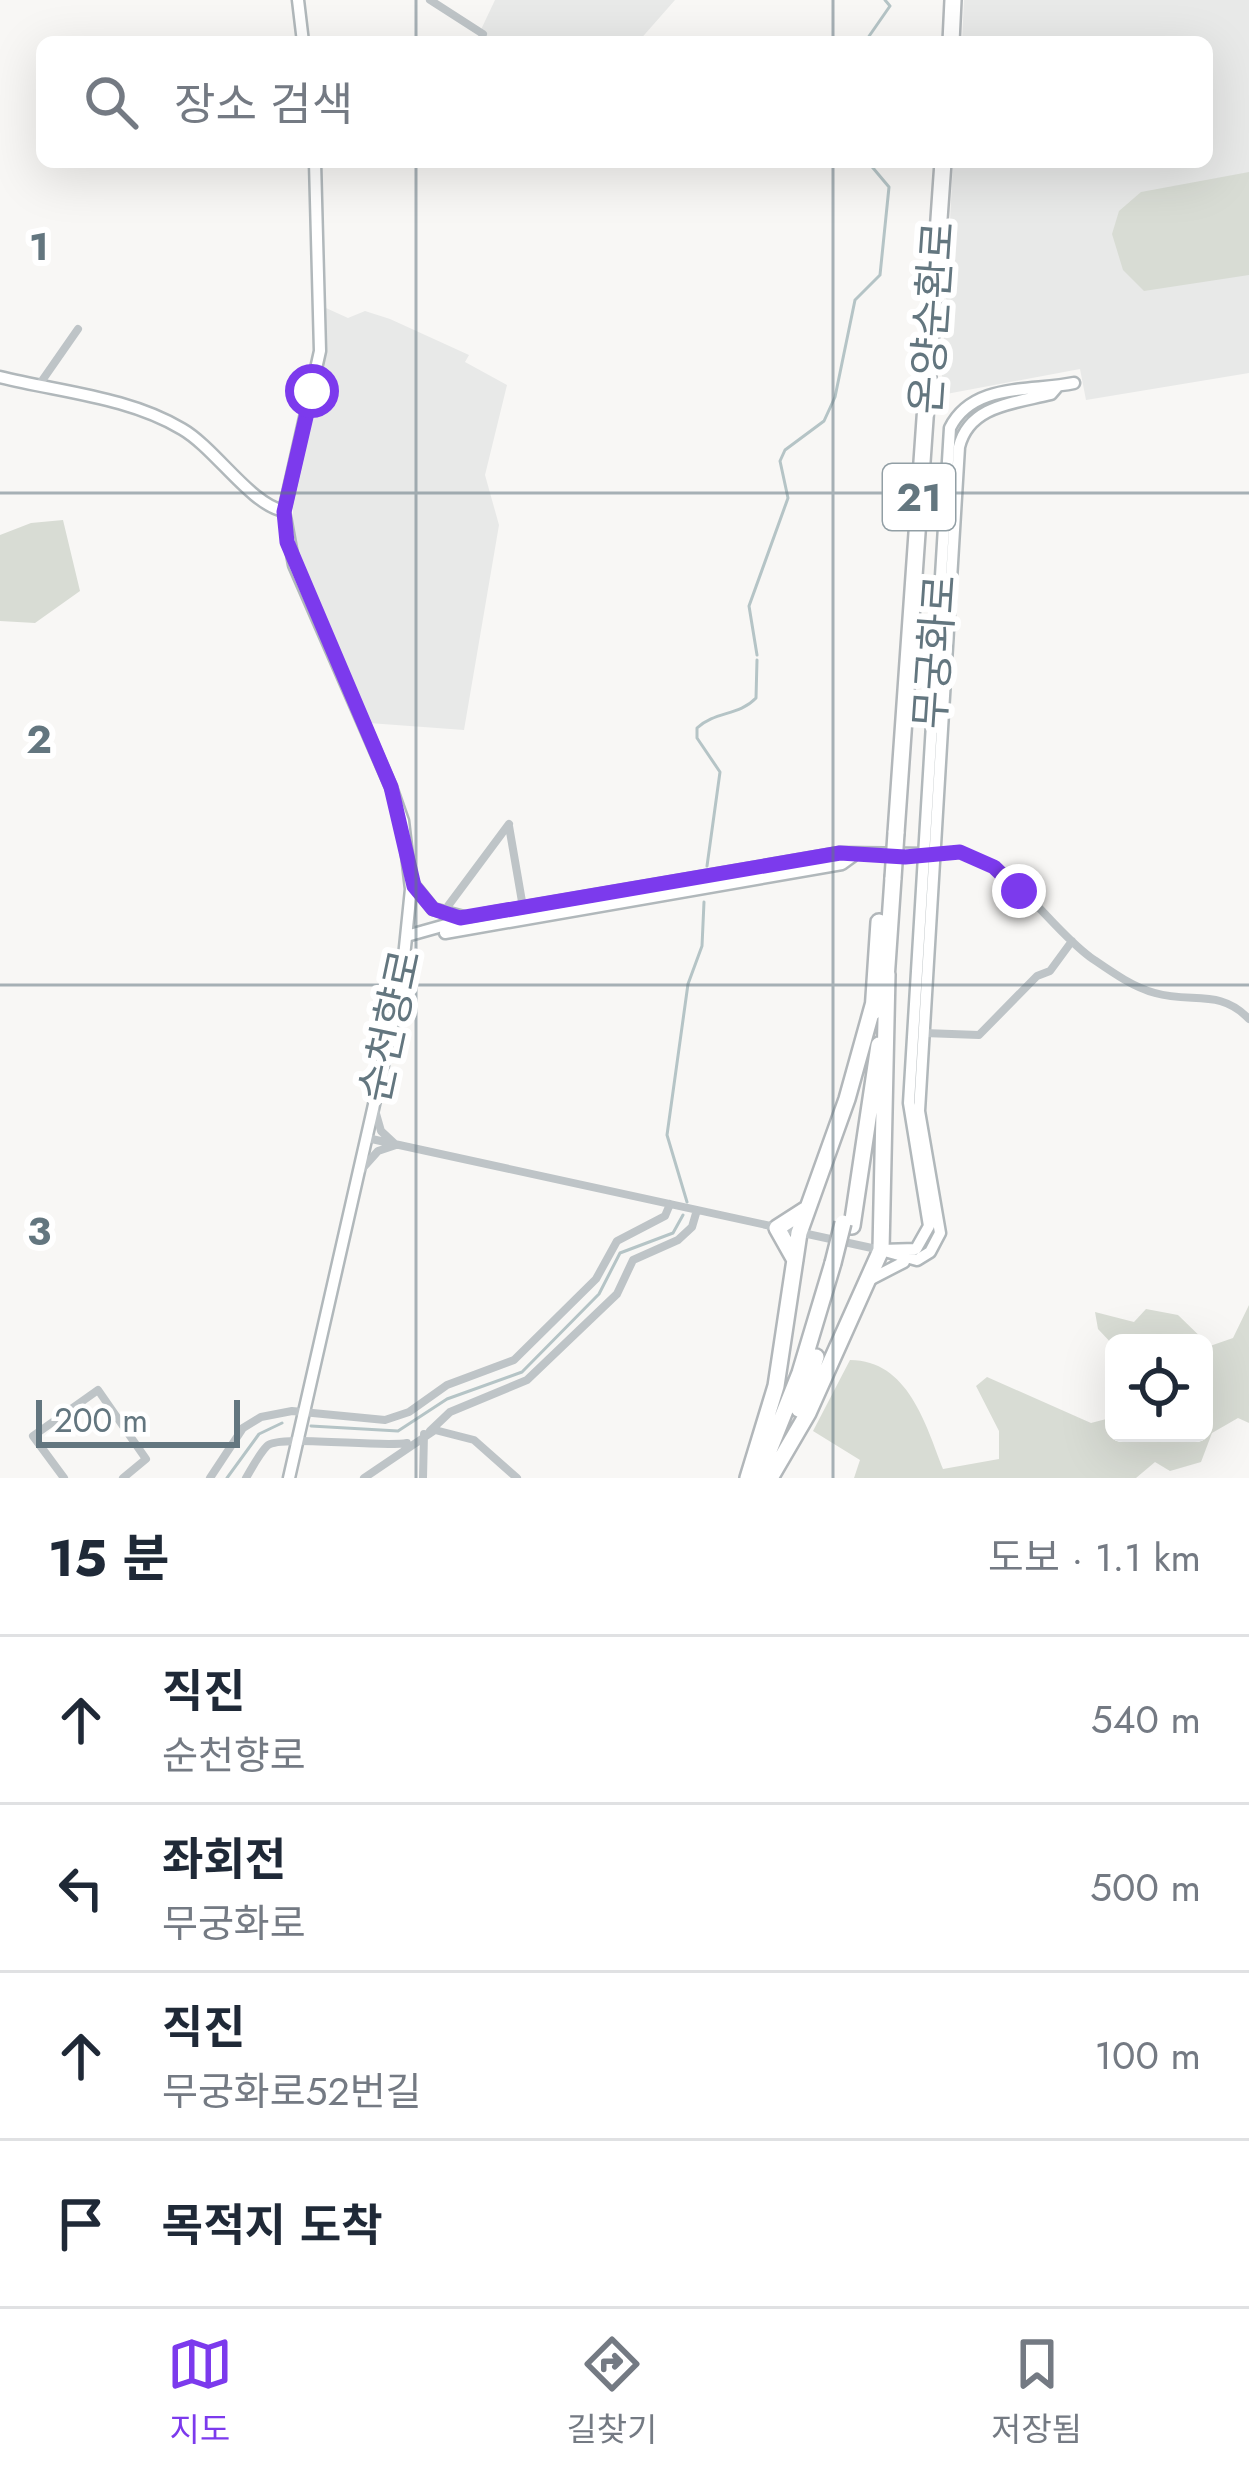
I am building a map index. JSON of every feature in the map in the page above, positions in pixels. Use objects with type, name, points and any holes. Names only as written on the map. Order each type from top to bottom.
[{"type":"highway","points":[[946,36],[949,0]]},
{"type":"highway","name":"온양순환로","points":[[888,878],[939,168]]},
{"type":"highway","name":"21","points":[[770,1478],[809,1381],[872,1114],[887,974],[888,878]]},
{"type":"highway","name":"21","points":[[847,1225],[888,878]]},
{"type":"highway","points":[[770,1478],[871,1279],[892,1249],[887,974]]},
{"type":"highway","points":[[748,1478],[776,1386],[799,1233],[847,1100],[874,1002]]},
{"type":"highway","points":[[796,1263],[777,1228],[808,1207]]},
{"type":"highway","name":"21","points":[[758,1478],[838,1264]]},
{"type":"street","points":[[298,0],[302,36]]},
{"type":"street","points":[[430,0],[484,34]]},
{"type":"street","name":"순천향로","points":[[289,1478],[410,935],[410,875],[403,821],[287,542],[284,512],[320,351],[315,168]]},
{"type":"street","points":[[39,386],[78,329]]},
{"type":"street","points":[[0,377],[158,416],[202,443],[266,506],[287,542]]},
{"type":"street","name":"무궁화로","points":[[927,854],[950,428],[971,402],[1048,384],[1074,383]]},
{"type":"street","points":[[266,506],[290,488]]},
{"type":"street","points":[[266,506],[284,512]]},
{"type":"street","points":[[442,914],[509,824],[524,913]]},
{"type":"street","points":[[410,935],[840,853],[960,852],[994,867],[1072,941],[1151,992],[1222,998],[1249,1019]]},
{"type":"street","points":[[367,1138],[925,1256],[940,1233],[920,1130],[927,854]]},
{"type":"street","points":[[892,1249],[916,1249],[929,1226],[909,1103],[927,854]]},
{"type":"street","points":[[410,875],[424,903],[442,914],[524,913]]},
{"type":"street","points":[[410,935],[485,914]]},
{"type":"street","points":[[923,1033],[980,1035],[1037,976],[1050,971],[1072,941]]},
{"type":"street","points":[[375,1105],[381,1131],[396,1144]]},
{"type":"street","points":[[360,1171],[378,1150],[396,1144]]},
{"type":"street","points":[[210,1478],[252,1421],[281,1412],[359,1420],[397,1418],[448,1385],[514,1360],[596,1279],[617,1241],[665,1216],[670,1204]]},
{"type":"street","points":[[364,1478],[450,1412],[527,1381],[617,1294],[633,1260],[678,1240],[692,1227],[697,1210]]},
{"type":"street","points":[[871,1279],[894,1263],[892,1249]]},
{"type":"street","points":[[64,1478],[33,1436],[98,1390],[146,1459],[123,1478]]},
{"type":"street","points":[[423,1478],[427,1433]]},
{"type":"street","points":[[427,1433],[474,1440],[517,1478]]},
{"type":"street","points":[[246,1478],[266,1447],[298,1439],[355,1447],[408,1443]]},
{"type":"shaded area","points":[[495,0],[675,0],[643,36],[478,36]]},
{"type":"shaded area","points":[[964,0],[1249,0],[1249,373],[1086,400],[1080,369],[941,395],[953,168],[1213,168],[1213,36],[962,36]]},
{"type":"shaded area","points":[[1249,172],[1249,275],[1144,291],[1123,270],[1112,234],[1119,211],[1141,192]]},
{"type":"shaded area","points":[[326,308],[348,318],[365,311],[390,319],[469,355],[465,362],[507,385],[485,475],[499,525],[464,730],[369,723],[293,546],[293,505],[323,363]]},
{"type":"shaded area","points":[[63,520],[80,591],[35,623],[0,621],[0,535],[31,523]]},
{"type":"shaded area","points":[[1249,1305],[1249,1423],[1238,1418],[1213,1432],[1213,1345],[1233,1338]]},
{"type":"shaded area","points":[[1146,1309],[1178,1315],[1198,1334],[1105,1336],[1098,1329],[1095,1312],[1134,1322]]},
{"type":"shaded area","points":[[850,1360],[870,1363],[900,1383],[921,1415],[943,1469],[999,1459],[999,1431],[976,1386],[987,1377],[1091,1423],[1105,1419],[1105,1442],[1209,1442],[1201,1462],[1170,1471],[1155,1462],[1136,1478],[854,1478],[860,1460],[813,1431]]},
{"type":"waterway","points":[[869,36],[890,6],[885,0]]},
{"type":"waterway","points":[[757,655],[749,606],[788,498],[780,461],[785,450],[824,421],[835,397],[855,300],[880,275],[889,187],[873,168]]},
{"type":"waterway","points":[[707,866],[720,772],[697,738],[697,728],[756,698],[757,660]]},
{"type":"waterway","points":[[687,1202],[667,1135],[688,984],[702,946],[704,902]]},
{"type":"waterway","points":[[311,1426],[398,1431],[447,1399],[522,1372],[599,1294],[620,1253],[673,1233],[683,1215]]},
{"type":"waterway","points":[[227,1478],[259,1434],[282,1423]]},
{"type":"route","points":[[312,391],[284,512],[287,542],[391,787],[403,821],[410,875],[424,903],[460,918],[840,853],[905,857],[960,852],[994,867],[1019,891]]}]
